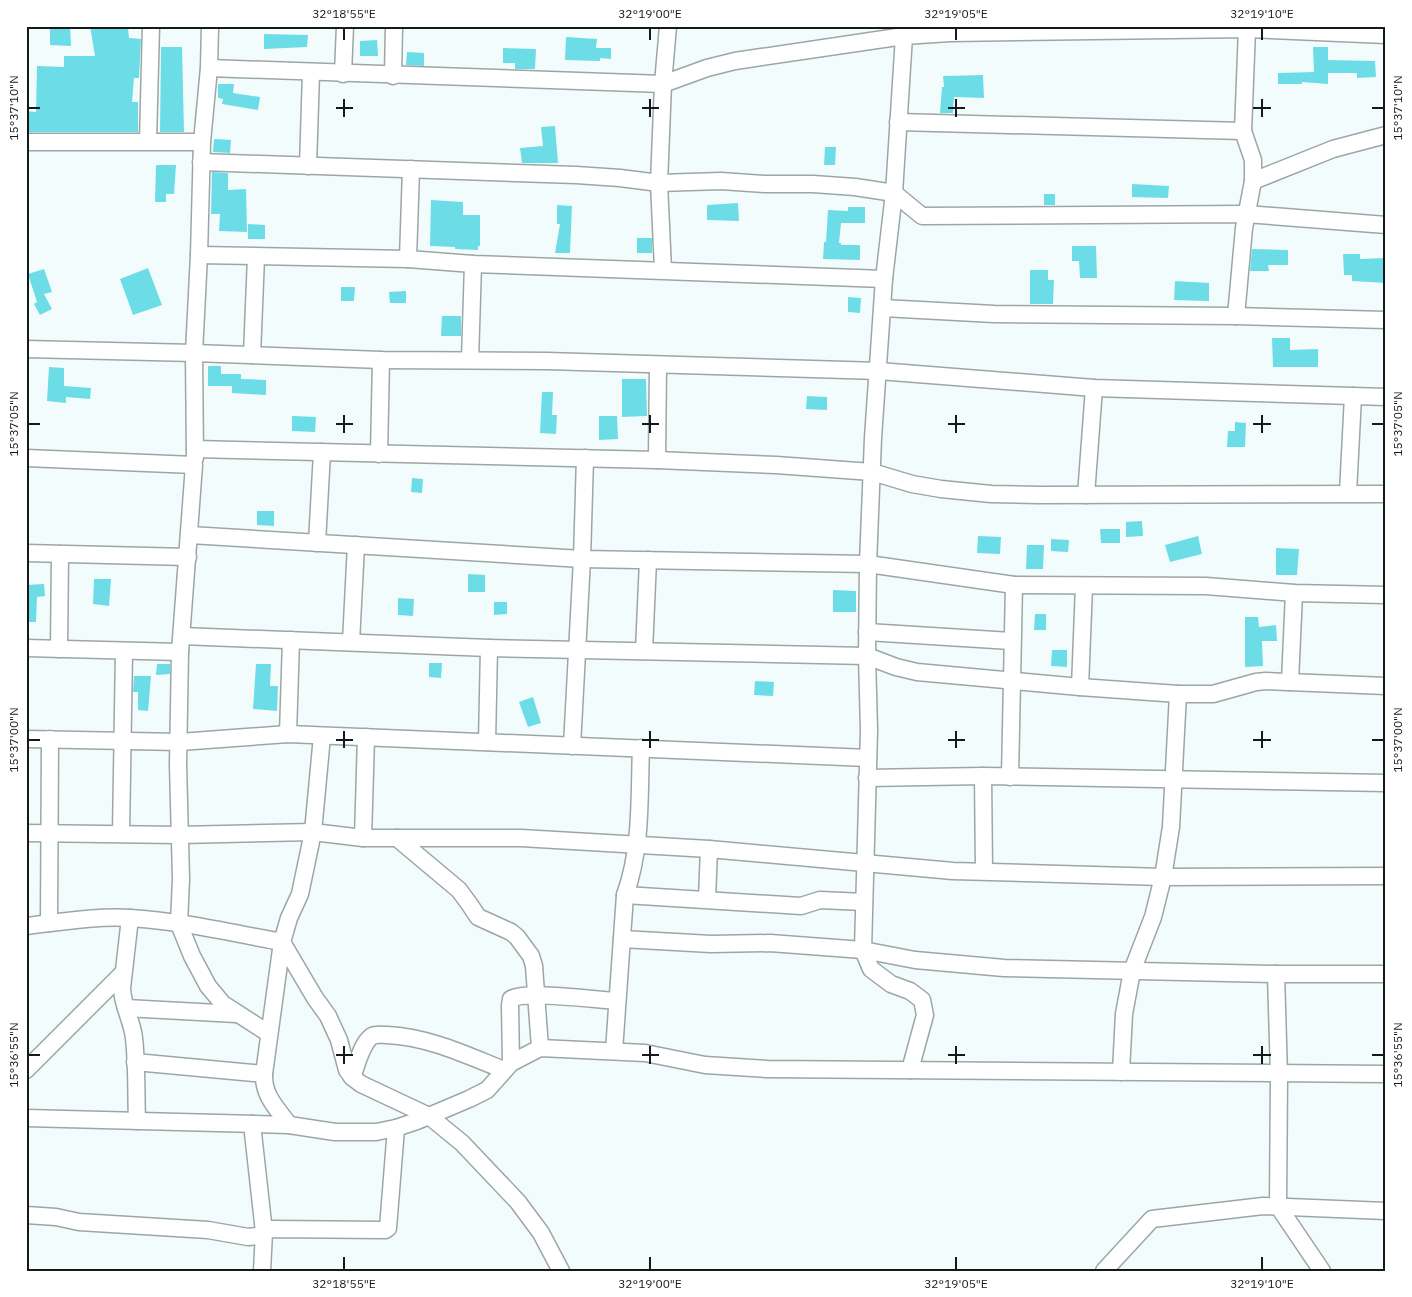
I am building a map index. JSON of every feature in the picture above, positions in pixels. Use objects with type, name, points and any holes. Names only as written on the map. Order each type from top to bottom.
[{"type":"street","points":[[148,141],[151,26]]},
{"type":"street","points":[[210,26],[209,68],[201,162],[194,353],[195,457],[181,644],[178,764],[180,835],[179,924],[192,956],[208,986],[223,1004],[268,1033]]},
{"type":"street","points":[[343,74],[346,26]]},
{"type":"street","points":[[393,76],[394,26]]},
{"type":"street","points":[[662,270],[660,183],[663,84],[668,26]]},
{"type":"street","points":[[209,68],[393,76],[663,84],[707,68],[906,31],[1247,28],[1386,34]]},
{"type":"street","points":[[1236,316],[1246,214],[1253,182],[1253,160],[1243,131],[1247,28]]},
{"type":"street","points":[[906,31],[894,193],[884,279],[872,472],[868,564],[867,656],[869,730],[863,950],[871,970],[891,984],[910,991],[922,1000],[925,1015],[910,1070]]},
{"type":"street","points":[[308,166],[312,73]]},
{"type":"street","points":[[898,122],[1243,131]]},
{"type":"street","points":[[1253,182],[1333,149],[1386,135]]},
{"type":"street","points":[[26,142],[202,142]]},
{"type":"street","points":[[201,162],[611,177],[660,183],[721,181],[855,187],[894,193],[922,216],[1246,214],[1386,225]]},
{"type":"street","points":[[408,259],[412,169]]},
{"type":"street","points":[[199,255],[408,259],[473,264],[884,279]]},
{"type":"street","points":[[252,355],[256,257]]},
{"type":"street","points":[[470,360],[473,264]]},
{"type":"street","points":[[883,308],[994,314],[1236,316],[1386,320]]},
{"type":"street","points":[[26,350],[879,371],[1094,388],[1386,397]]},
{"type":"street","points":[[379,454],[381,360]]},
{"type":"street","points":[[657,460],[658,366]]},
{"type":"street","points":[[1086,495],[1094,388]]},
{"type":"street","points":[[1348,493],[1353,396]]},
{"type":"street","points":[[317,543],[322,452]]},
{"type":"street","points":[[26,458],[195,457],[322,452],[585,458],[776,465],[872,472],[912,484],[991,494],[1386,494]]},
{"type":"street","points":[[572,746],[582,559],[585,458]]},
{"type":"street","points":[[190,535],[582,559],[868,564],[1014,585],[1206,586],[1294,593],[1386,595]]},
{"type":"street","points":[[351,642],[356,545]]},
{"type":"street","points":[[26,552],[188,557]]},
{"type":"street","points":[[59,649],[60,554]]},
{"type":"street","points":[[644,651],[648,560]]},
{"type":"street","points":[[1010,777],[1011,642],[1014,585]]},
{"type":"street","points":[[1080,687],[1084,586]]},
{"type":"street","points":[[1290,682],[1294,593]]},
{"type":"street","points":[[867,632],[1011,642]]},
{"type":"street","points":[[288,734],[291,640]]},
{"type":"street","points":[[26,648],[124,651],[181,644],[291,640],[489,648],[867,656],[896,667],[917,672],[1178,694],[1212,694],[1256,682],[1386,686]]},
{"type":"street","points":[[486,742],[489,648]]},
{"type":"street","points":[[121,834],[124,651]]},
{"type":"street","points":[[1121,1072],[1124,1014],[1132,971],[1153,917],[1163,877],[1171,827],[1178,694]]},
{"type":"street","points":[[26,738],[180,742],[288,734],[868,758]]},
{"type":"street","points":[[289,1125],[264,1086],[264,1074],[268,1033],[282,942],[289,918],[300,894],[313,832],[322,736]]},
{"type":"street","points":[[363,838],[366,737]]},
{"type":"street","points":[[49,923],[50,739]]},
{"type":"street","points":[[614,1051],[625,895],[638,844],[640,748]]},
{"type":"street","points":[[867,778],[983,776],[1386,784]]},
{"type":"street","points":[[983,776],[984,871]]},
{"type":"street","points":[[26,833],[180,835],[313,832],[363,838],[521,838],[709,848],[953,871],[1163,877],[1386,876]]},
{"type":"street","points":[[397,838],[459,890],[478,917],[511,932],[517,937],[532,961],[540,1048]]},
{"type":"street","points":[[707,900],[709,848]]},
{"type":"street","points":[[625,895],[801,906],[820,900],[864,902]]},
{"type":"street","points":[[26,926],[91,918],[130,918],[179,924],[282,942]]},
{"type":"street","points":[[130,918],[122,996],[134,1038],[138,1121]]},
{"type":"street","points":[[622,938],[711,944],[770,943],[863,950],[915,960],[971,966],[1044,970],[1386,974]]},
{"type":"street","points":[[282,942],[314,998],[328,1016],[339,1040],[347,1070],[352,1077],[362,1084],[429,1116],[462,1143],[518,1202],[541,1233],[562,1271]]},
{"type":"street","points":[[26,1070],[123,973]]},
{"type":"street","points":[[1276,974],[1279,1073],[1278,1206],[1322,1271]]},
{"type":"street","points":[[508,1066],[511,999],[514,997],[536,995],[617,1002]]},
{"type":"street","points":[[126,1008],[238,1014]]},
{"type":"street","points":[[352,1077],[364,1046],[375,1035],[399,1036],[433,1042],[508,1066]]},
{"type":"street","points":[[26,1118],[289,1125],[351,1133],[376,1132],[396,1128],[469,1100],[487,1090],[508,1066],[540,1048],[645,1053],[705,1065],[767,1069],[1386,1074]]},
{"type":"street","points":[[135,1062],[264,1074]]},
{"type":"street","points":[[252,1124],[264,1232],[262,1270]]},
{"type":"street","points":[[26,1215],[56,1216],[79,1222],[208,1230],[248,1237],[257,1236],[270,1229],[385,1230],[388,1228],[396,1128]]},
{"type":"street","points":[[1104,1271],[1152,1220],[1244,1207],[1278,1206],[1386,1211]]},
{"type":"building","points":[[50,26],[70,26],[71,46],[50,45]]},
{"type":"building","points":[[90,26],[118,29],[128,28],[129,38],[141,39],[139,78],[134,78],[132,102],[138,102],[138,132],[26,132],[26,111],[36,112],[37,66],[64,67],[64,56],[95,56]]},
{"type":"building","points":[[264,34],[308,35],[307,47],[264,49]]},
{"type":"building","points":[[566,37],[597,39],[596,48],[611,48],[611,59],[600,58],[600,61],[565,60]]},
{"type":"building","points":[[377,40],[378,56],[360,56],[360,41]]},
{"type":"building","points":[[161,47],[182,47],[184,132],[160,132]]},
{"type":"building","points":[[1313,47],[1328,47],[1328,60],[1375,61],[1376,77],[1357,78],[1357,73],[1328,73],[1328,84],[1302,82],[1302,84],[1278,84],[1278,73],[1314,72]]},
{"type":"building","points":[[503,48],[536,49],[535,69],[515,69],[515,63],[503,63]]},
{"type":"building","points":[[407,52],[424,53],[424,66],[406,65]]},
{"type":"building","points":[[983,75],[984,98],[954,97],[953,113],[940,113],[942,87],[944,87],[943,76]]},
{"type":"building","points":[[218,84],[234,84],[233,93],[260,97],[258,110],[222,104],[223,99],[218,98]]},
{"type":"building","points":[[555,126],[558,163],[522,163],[520,148],[543,146],[541,127]]},
{"type":"building","points":[[214,139],[231,140],[230,153],[213,152]]},
{"type":"building","points":[[825,147],[836,147],[835,165],[824,165]]},
{"type":"building","points":[[156,165],[176,165],[174,194],[166,194],[166,202],[155,202]]},
{"type":"building","points":[[212,172],[228,173],[228,190],[246,189],[247,232],[219,231],[220,214],[211,214]]},
{"type":"building","points":[[1132,184],[1169,186],[1168,198],[1132,197]]},
{"type":"building","points":[[1044,194],[1055,194],[1055,205],[1044,205]]},
{"type":"building","points":[[431,200],[463,202],[463,215],[480,215],[480,246],[478,246],[478,250],[430,246]]},
{"type":"building","points":[[738,203],[739,221],[707,220],[707,205]]},
{"type":"building","points":[[557,205],[572,206],[570,253],[555,253],[560,224],[557,224]]},
{"type":"building","points":[[848,207],[865,207],[865,223],[841,223],[839,243],[841,245],[860,245],[860,260],[823,259],[828,210],[848,211]]},
{"type":"building","points":[[248,224],[265,225],[265,239],[248,239]]},
{"type":"building","points":[[637,238],[652,238],[652,253],[637,253]]},
{"type":"building","points":[[1072,246],[1096,246],[1097,278],[1080,278],[1079,261],[1072,261]]},
{"type":"building","points":[[1252,249],[1288,250],[1288,265],[1268,265],[1269,271],[1250,271]]},
{"type":"building","points":[[1343,254],[1360,254],[1360,259],[1386,258],[1386,283],[1352,281],[1352,275],[1344,275]]},
{"type":"building","points":[[148,268],[162,305],[133,315],[120,279]]},
{"type":"building","points":[[44,269],[52,292],[44,294],[52,309],[40,315],[34,304],[37,302],[28,274]]},
{"type":"building","points":[[1030,270],[1048,270],[1048,280],[1054,280],[1053,304],[1030,304]]},
{"type":"building","points":[[1175,281],[1209,283],[1209,301],[1174,300]]},
{"type":"building","points":[[341,287],[355,287],[354,301],[341,301]]},
{"type":"building","points":[[406,291],[406,303],[390,303],[389,292]]},
{"type":"building","points":[[848,297],[861,298],[860,313],[848,312]]},
{"type":"building","points":[[442,316],[461,316],[461,336],[441,336]]},
{"type":"building","points":[[1272,338],[1290,338],[1290,350],[1318,349],[1318,367],[1273,367]]},
{"type":"building","points":[[208,366],[221,366],[221,374],[241,374],[241,379],[266,380],[266,395],[232,393],[232,386],[208,386]]},
{"type":"building","points":[[49,367],[64,368],[64,386],[91,388],[90,399],[66,397],[66,403],[47,401]]},
{"type":"building","points":[[622,379],[646,379],[647,416],[622,417]]},
{"type":"building","points":[[542,392],[553,392],[552,415],[557,415],[556,434],[540,433]]},
{"type":"building","points":[[807,396],[827,397],[827,410],[806,409]]},
{"type":"building","points":[[292,416],[316,417],[315,432],[292,431]]},
{"type":"building","points":[[599,416],[617,416],[618,439],[599,440]]},
{"type":"building","points":[[1235,422],[1246,423],[1245,447],[1227,447],[1228,431],[1235,431]]},
{"type":"building","points":[[412,478],[423,479],[422,493],[411,492]]},
{"type":"building","points":[[257,511],[274,511],[274,526],[257,525]]},
{"type":"building","points":[[1142,521],[1143,536],[1126,537],[1126,522]]},
{"type":"building","points":[[1100,529],[1120,529],[1120,543],[1101,543]]},
{"type":"building","points":[[978,536],[1001,537],[1000,554],[977,553]]},
{"type":"building","points":[[1198,536],[1202,554],[1170,562],[1165,545]]},
{"type":"building","points":[[1051,539],[1069,540],[1068,552],[1051,551]]},
{"type":"building","points":[[1027,545],[1044,545],[1043,569],[1026,569]]},
{"type":"building","points":[[1276,548],[1299,549],[1297,575],[1276,575]]},
{"type":"building","points":[[468,574],[485,575],[485,592],[468,592]]},
{"type":"building","points":[[94,579],[111,579],[109,606],[93,604]]},
{"type":"building","points":[[44,584],[45,596],[37,597],[36,622],[26,622],[26,585]]},
{"type":"building","points":[[833,590],[856,591],[856,612],[833,612]]},
{"type":"building","points":[[398,598],[414,599],[413,616],[398,615]]},
{"type":"building","points":[[494,602],[507,602],[507,614],[494,615]]},
{"type":"building","points":[[1035,614],[1046,614],[1046,630],[1034,630]]},
{"type":"building","points":[[1245,617],[1258,617],[1259,627],[1276,625],[1277,641],[1262,641],[1263,666],[1245,667]]},
{"type":"building","points":[[1052,650],[1067,650],[1067,667],[1051,666]]},
{"type":"building","points":[[429,663],[442,663],[441,678],[429,677]]},
{"type":"building","points":[[157,664],[170,664],[170,674],[156,675]]},
{"type":"building","points":[[256,664],[271,664],[270,686],[278,686],[277,711],[253,709]]},
{"type":"building","points":[[134,676],[151,676],[148,711],[138,710],[138,692],[133,692]]},
{"type":"building","points":[[755,681],[774,682],[773,696],[754,695]]},
{"type":"building","points":[[533,697],[541,723],[528,727],[519,702]]}]
